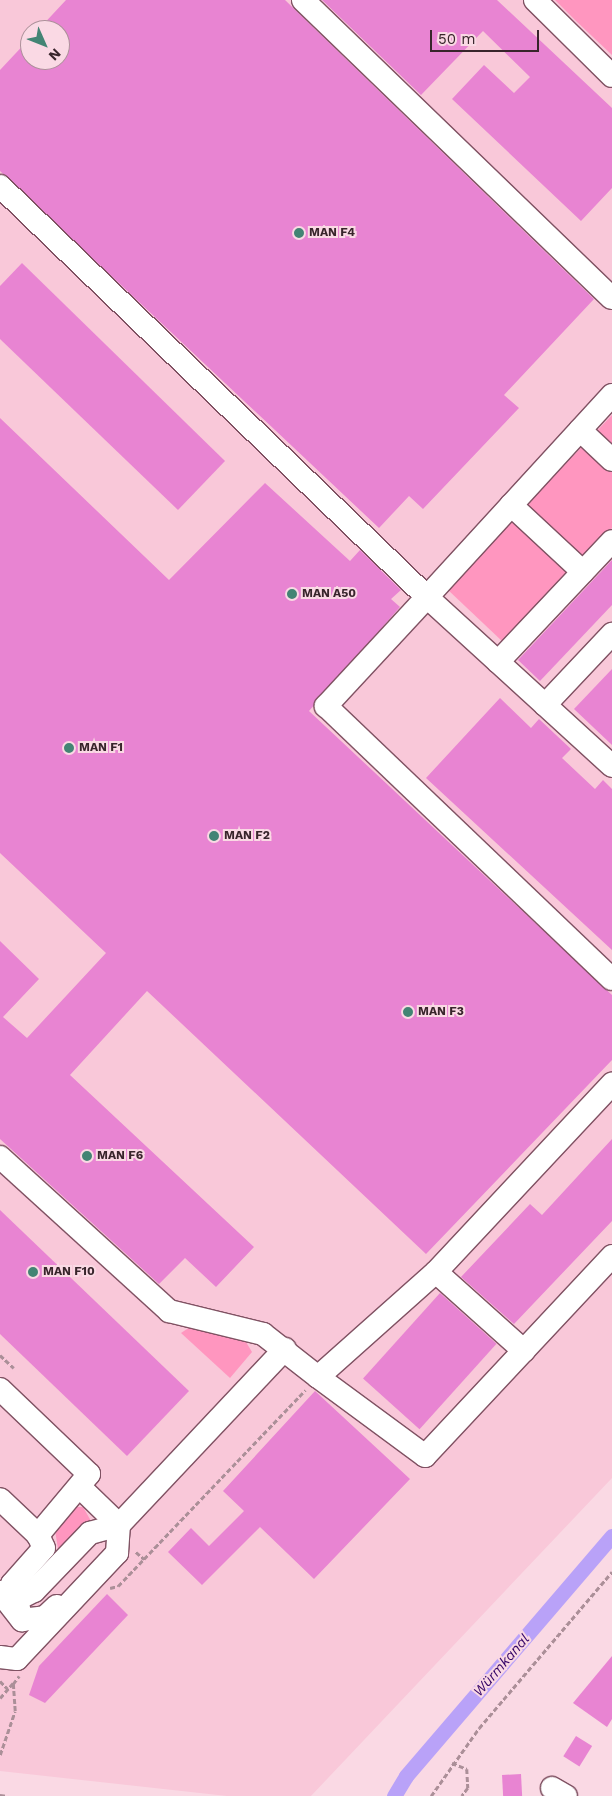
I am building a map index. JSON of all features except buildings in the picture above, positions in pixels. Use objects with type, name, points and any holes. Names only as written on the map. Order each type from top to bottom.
[{"type":"lane","points":[[303,0],[612,298]]},
{"type":"lane","points":[[535,0],[612,76]]},
{"type":"lane","points":[[0,186],[427,597],[612,766]]},
{"type":"lane","points":[[612,395],[326,706],[612,979]]},
{"type":"lane","points":[[580,430],[612,460]]},
{"type":"lane","points":[[511,505],[583,572]]},
{"type":"lane","points":[[498,662],[612,541]]},
{"type":"lane","points":[[545,705],[612,634]]},
{"type":"lane","points":[[318,1377],[436,1272],[612,1084]]},
{"type":"lane","points":[[0,1157],[168,1311],[252,1330],[285,1349],[318,1377],[425,1456],[612,1256]]},
{"type":"lane","points":[[436,1272],[524,1351]]},
{"type":"lane","points":[[0,1620],[45,1617],[113,1533],[285,1349]]},
{"type":"lane","points":[[0,1390],[89,1474],[81,1488],[38,1535]]},
{"type":"lane","points":[[7,1658],[117,1553],[113,1533],[81,1488]]},
{"type":"lane","points":[[0,1500],[38,1535],[44,1548],[9,1586]]},
{"type":"lane","points":[[9,1586],[34,1592],[90,1533],[113,1533]]},
{"type":"lane","points":[[7,1658],[17,1648],[22,1620],[9,1586]]},
{"type":"path","points":[[0,1355],[14,1368]]},
{"type":"path","points":[[105,1590],[118,1586],[318,1377]]},
{"type":"path","points":[[431,1796],[452,1763],[612,1572]]},
{"type":"path","points":[[0,1755],[15,1711],[7,1658]]},
{"type":"path","points":[[0,1681],[8,1689]]},
{"type":"path","points":[[0,1698],[12,1684]]},
{"type":"path","points":[[452,1763],[467,1770],[468,1788],[462,1796]]},
{"type":"path","points":[[0,1793],[7,1796]]},
{"type":"shaded area","points":[[0,0],[612,0],[612,1478],[311,1796],[227,1796],[0,1771]]},
{"type":"shaded area","points":[[555,0],[612,0],[612,55],[575,20]]},
{"type":"shaded area","points":[[612,415],[612,528],[503,642],[447,589]]},
{"type":"shaded area","points":[[190,1327],[243,1337],[252,1352],[230,1378],[181,1333]]},
{"type":"shaded area","points":[[74,1507],[83,1507],[91,1521],[34,1576],[58,1549],[54,1524]]},
{"type":"waterway","name":"Würmkanal","points":[[394,1796],[406,1776],[612,1536]]},
{"type":"place","name":"MAN F4","points":[[299,233]]},
{"type":"place","name":"MAN A50","points":[[292,594]]},
{"type":"place","name":"MAN F1","points":[[69,748]]},
{"type":"place","name":"MAN F2","points":[[214,836]]},
{"type":"place","name":"MAN F3","points":[[408,1012]]},
{"type":"place","name":"MAN F6","points":[[87,1156]]},
{"type":"place","name":"MAN F10","points":[[33,1272]]}]
